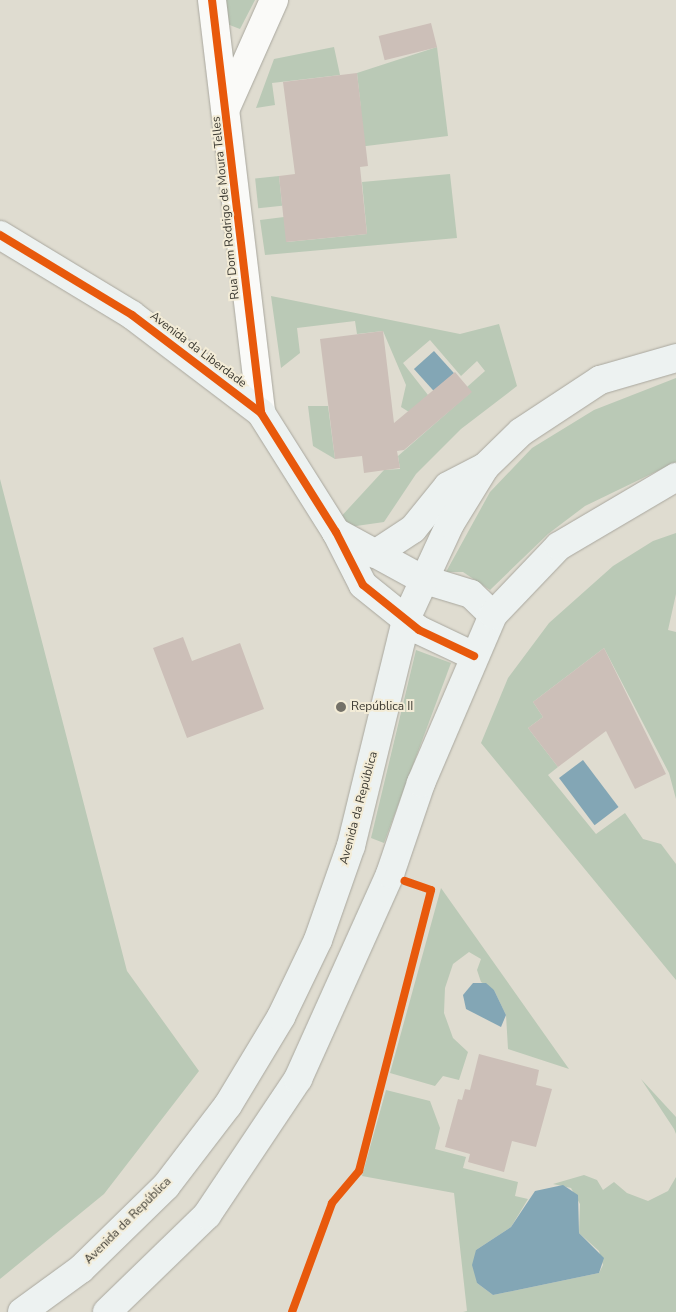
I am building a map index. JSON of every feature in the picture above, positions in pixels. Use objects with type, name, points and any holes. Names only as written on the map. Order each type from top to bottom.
[{"type":"main road","name":"Avenida da Liberdade","points":[[0,235],[132,315],[261,413],[336,532],[363,585],[436,641],[474,656]]},
{"type":"main road","name":"Avenida da República","points":[[22,1312],[81,1268],[166,1186],[228,1105],[281,1017],[318,940],[351,846],[407,617],[422,579],[485,467],[521,432],[600,380],[676,358]]},
{"type":"main road","points":[[375,554],[413,529],[448,486],[485,467]]},
{"type":"main road","points":[[106,1312],[207,1214],[298,1079],[390,874],[474,656],[493,615],[559,546],[676,477]]},
{"type":"main road","points":[[336,532],[422,579],[471,594],[493,615]]},
{"type":"street","name":"Rua Dom Rodrigo de Moura Telles","points":[[212,0],[261,413]]},
{"type":"street","points":[[226,108],[274,0]]},
{"type":"green space","points":[[224,0],[255,0],[240,29],[227,24]]},
{"type":"green space","points":[[334,47],[340,75],[272,83],[275,105],[256,108],[274,59]]},
{"type":"green space","points":[[437,47],[448,136],[358,147],[361,109],[357,73]]},
{"type":"green space","points":[[450,174],[457,238],[265,255],[260,220],[284,217],[287,242],[367,234],[362,182]]},
{"type":"green space","points":[[279,176],[282,206],[258,208],[255,179]]},
{"type":"green space","points":[[271,296],[460,334],[499,324],[517,386],[461,429],[416,474],[384,522],[342,528],[337,521],[384,470],[400,469],[398,456],[471,392],[467,387],[485,371],[477,361],[461,376],[430,340],[403,363],[428,395],[409,412],[401,407],[406,385],[383,331],[357,334],[355,321],[297,328],[300,353],[281,368]]},
{"type":"green space","points":[[676,378],[676,462],[585,506],[548,534],[490,590],[463,572],[446,572],[490,492],[532,448],[594,410]]},
{"type":"green space","points":[[308,406],[328,406],[335,459],[313,446]]},
{"type":"green space","points":[[0,479],[127,971],[199,1071],[104,1194],[0,1279]]},
{"type":"green space","points":[[676,533],[676,594],[668,630],[676,632],[676,799],[669,773],[604,648],[533,702],[543,717],[528,728],[558,767],[548,775],[596,834],[625,813],[643,839],[661,844],[676,864],[676,980],[481,743],[508,678],[549,623],[613,566],[653,541]]},
{"type":"green space","points":[[416,650],[451,663],[384,843],[371,838]]},
{"type":"green space","points":[[441,888],[569,1069],[508,1049],[506,1015],[494,990],[481,982],[477,970],[481,959],[469,952],[453,964],[445,988],[444,1013],[453,1038],[468,1052],[459,1080],[443,1076],[435,1086],[390,1073]]},
{"type":"green space","points":[[641,1079],[676,1117],[676,1134],[674,1129]]},
{"type":"green space","points":[[386,1090],[430,1101],[440,1128],[435,1149],[466,1157],[463,1168],[518,1182],[515,1196],[528,1199],[511,1227],[476,1250],[477,1283],[493,1295],[599,1273],[603,1265],[599,1251],[579,1233],[580,1204],[571,1188],[553,1184],[584,1175],[597,1180],[603,1190],[614,1182],[627,1193],[648,1201],[668,1191],[676,1177],[676,1312],[463,1312],[467,1311],[454,1193],[362,1176]]},
{"type":"water","points":[[434,351],[454,373],[434,391],[414,369]]},
{"type":"water","points":[[583,760],[619,807],[595,825],[559,778]]},
{"type":"water","points":[[473,983],[486,983],[494,990],[506,1015],[501,1027],[466,1009],[463,995]]},
{"type":"water","points":[[563,1185],[578,1195],[579,1233],[604,1258],[599,1273],[493,1295],[477,1283],[472,1265],[476,1250],[511,1227],[535,1191]]},
{"type":"building","points":[[431,23],[437,47],[385,60],[379,36]]},
{"type":"building","points":[[357,73],[368,166],[360,167],[367,234],[286,242],[279,176],[295,174],[283,82]]},
{"type":"building","points":[[383,331],[394,423],[455,372],[472,392],[404,450],[397,451],[400,468],[364,473],[362,456],[335,459],[320,339]]},
{"type":"building","points":[[183,637],[192,661],[240,643],[264,709],[187,738],[153,648]]},
{"type":"building","points":[[604,648],[666,774],[635,789],[606,731],[558,767],[528,728],[543,717],[533,702]]},
{"type":"building","points":[[479,1054],[539,1070],[536,1085],[552,1089],[536,1147],[512,1141],[504,1172],[468,1162],[470,1154],[445,1147],[458,1099],[462,1100],[465,1089],[470,1090]]},
{"type":"cycle path","points":[[212,0],[261,413]]},
{"type":"cycle path","points":[[0,235],[132,315],[261,413],[336,532],[363,585],[419,630],[474,656]]},
{"type":"cycle path","points":[[292,1312],[332,1203],[359,1171],[431,890],[405,881]]},
{"type":"place","name":"República II","points":[[341,707]]}]
